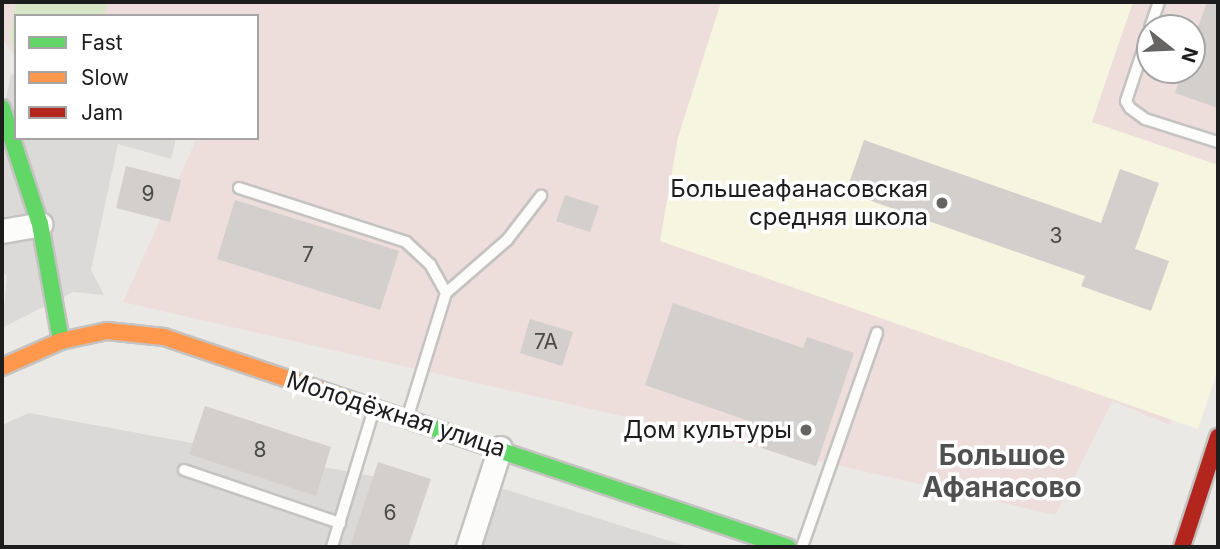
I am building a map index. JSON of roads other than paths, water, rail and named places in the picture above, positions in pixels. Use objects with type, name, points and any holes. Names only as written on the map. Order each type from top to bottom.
[{"type":"street","points":[[2,108],[40,225],[61,341]]},
{"type":"street","points":[[2,231],[40,225]]},
{"type":"street","name":"Молодёжная улица","points":[[2,367],[61,341],[107,331],[164,337],[788,547]]},
{"type":"street","points":[[1182,547],[1218,437]]},
{"type":"street","points":[[468,547],[500,448]]},
{"type":"lane","points":[[1136,71],[1126,102],[1130,108],[1145,119],[1218,142]]},
{"type":"lane","points":[[239,188],[406,242],[430,264],[446,293]]},
{"type":"lane","points":[[407,419],[446,293],[508,240],[541,196]]},
{"type":"lane","points":[[802,547],[877,333]]},
{"type":"lane","points":[[332,547],[374,409]]},
{"type":"lane","points":[[184,470],[340,523]]},
{"type":"place","name":"Большеафанасовская средняя школа","points":[[942,203]]},
{"type":"place","name":"Дом культуры","points":[[806,430]]},
{"type":"district","name":"Большое Афанасово","points":[[1002,471]]}]
